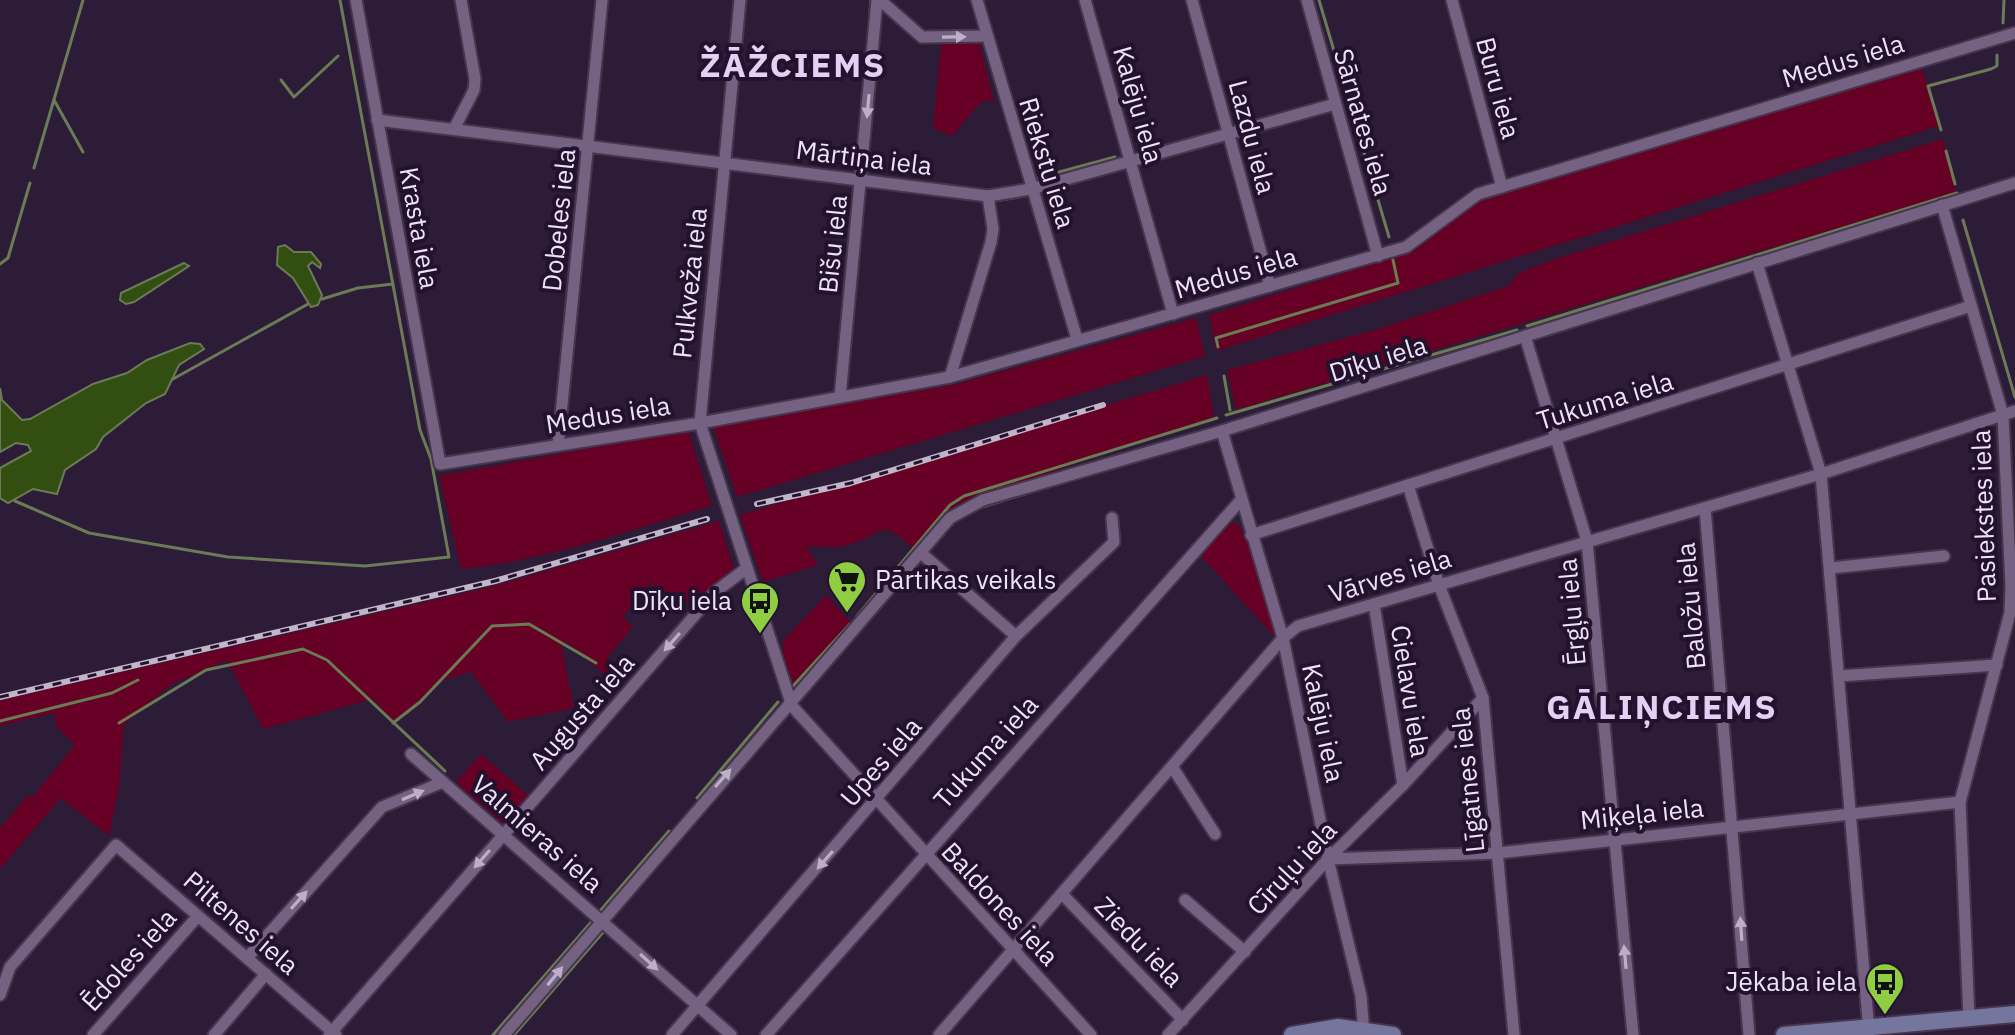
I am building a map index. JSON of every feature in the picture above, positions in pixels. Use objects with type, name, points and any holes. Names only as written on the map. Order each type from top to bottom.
[{"type":"street","name":"Krasta iela","points":[[356,0],[440,464]]},
{"type":"street","points":[[454,129],[474,90],[475,79],[461,0]]},
{"type":"street","name":"Dobeles iela","points":[[558,445],[602,0]]},
{"type":"street","name":"Pulkveža iela","points":[[740,0],[700,423],[790,700]]},
{"type":"street","points":[[878,0],[922,37],[987,36]]},
{"type":"street","name":"Bišu iela","points":[[840,397],[878,0]]},
{"type":"street","name":"Riekstu iela","points":[[977,0],[1077,339]]},
{"type":"street","name":"Kalēju iela","points":[[1085,0],[1173,314]]},
{"type":"street","name":"Lazdu iela","points":[[1192,0],[1270,286]]},
{"type":"street","name":"Sārnates iela","points":[[1307,0],[1378,256]]},
{"type":"street","name":"Buru iela","points":[[1452,0],[1502,187]]},
{"type":"street","name":"Medus iela","points":[[440,464],[700,423],[950,377],[1406,247],[1467,200],[1502,187],[2015,33]]},
{"type":"street","name":"Mārtiņa iela","points":[[377,120],[988,196],[1031,189],[1335,104]]},
{"type":"street","name":"Dīķu iela","points":[[504,1035],[950,518],[983,500],[1222,431],[2015,183]]},
{"type":"street","points":[[950,377],[991,242],[993,229],[988,196]]},
{"type":"street","name":"Pasiekstes iela","points":[[1942,205],[2003,415],[2011,586],[2010,613],[1960,802],[1969,1018]]},
{"type":"street","points":[[1757,263],[1821,474],[1869,1031]]},
{"type":"street","name":"Tukuma iela","points":[[1251,535],[1971,306]]},
{"type":"street","name":"Ērgļu iela","points":[[1525,336],[1587,541],[1633,1035]]},
{"type":"street","name":"Vārves iela","points":[[939,1035],[1283,638],[1298,626],[1821,474],[2015,411]]},
{"type":"street","name":"Kalēju iela","points":[[1222,431],[1240,501],[1283,638],[1328,859],[1361,996],[1364,1032]]},
{"type":"street","name":"Līgatnes iela","points":[[1408,485],[1439,585],[1483,698],[1514,1035]]},
{"type":"street","name":"Tukuma iela","points":[[766,1035],[1240,501]]},
{"type":"street","name":"Baložu iela","points":[[1705,508],[1749,1035]]},
{"type":"street","name":"Upes iela","points":[[672,1035],[1016,636],[1114,542],[1112,518]]},
{"type":"street","points":[[921,553],[1016,636]]},
{"type":"street","points":[[1831,568],[1944,556]]},
{"type":"street","name":"Augusta iela","points":[[333,1034],[715,592],[747,568]]},
{"type":"street","name":"Cielavu iela","points":[[1374,604],[1403,785]]},
{"type":"street","points":[[1839,676],[1997,665]]},
{"type":"street","name":"Cīruļu iela","points":[[1168,1035],[1328,859],[1403,785],[1483,698]]},
{"type":"street","name":"Baldones iela","points":[[790,700],[798,716],[1091,1035]]},
{"type":"street","points":[[411,754],[443,782]]},
{"type":"street","points":[[1173,768],[1215,834]]},
{"type":"street","name":"Valmieras iela","points":[[247,958],[382,807],[443,782],[731,1035]]},
{"type":"street","name":"Miķeļa iela","points":[[1328,859],[1498,853],[1960,802]]},
{"type":"street","name":"Piltenes iela","points":[[0,995],[10,967],[116,845],[333,1034]]},
{"type":"street","name":"Ziedu iela","points":[[1063,895],[1183,1020]]},
{"type":"street","points":[[1185,900],[1245,952]]},
{"type":"street","name":"Ēdoles iela","points":[[93,1035],[198,916]]},
{"type":"street","points":[[214,1035],[266,974]]},
{"type":"street","points":[[1784,1035],[1869,1031],[2015,1014]]},
{"type":"street","points":[[1292,1035],[1338,1027],[1393,1035]]},
{"type":"shaded area","points":[[979,43],[994,100],[981,102],[952,136],[933,128],[941,44]]},
{"type":"shaded area","points":[[1922,68],[1939,126],[1216,351],[1209,315],[1412,252],[1480,200]]},
{"type":"shaded area","points":[[1943,139],[1956,192],[1236,410],[1227,370],[1375,330],[1508,286],[1519,273],[1561,257]]},
{"type":"shaded area","points":[[285,245],[294,252],[311,252],[321,264],[320,268],[312,262],[308,266],[322,295],[318,305],[311,307],[293,278],[277,265],[278,247]]},
{"type":"shaded area","points":[[184,263],[189,266],[134,302],[126,304],[120,300],[121,293]]},
{"type":"shaded area","points":[[1196,318],[1205,356],[737,497],[713,426],[952,385]]},
{"type":"shaded area","points":[[190,343],[200,344],[204,349],[179,365],[165,394],[146,403],[103,437],[96,449],[65,470],[57,494],[33,489],[8,503],[0,498],[0,468],[31,451],[28,445],[16,443],[0,452],[0,388],[2,400],[22,420],[30,419],[93,384],[127,373],[147,360]]},
{"type":"shaded area","points":[[1207,375],[1214,417],[957,504],[916,551],[894,533],[880,531],[844,546],[806,547],[818,565],[763,582],[740,515]]},
{"type":"shaded area","points":[[688,430],[712,506],[556,552],[461,569],[439,476]]},
{"type":"shaded area","points":[[719,521],[734,568],[694,609],[682,599],[678,604],[650,583],[623,617],[633,627],[607,657],[629,677],[619,687],[567,642],[561,645],[574,708],[508,722],[471,672],[440,681],[393,723],[373,699],[263,729],[227,660],[172,684],[124,724],[119,788],[109,836],[61,798],[0,869],[0,828],[28,795],[32,798],[75,745],[57,727],[54,713],[0,726],[0,700],[486,588]]},
{"type":"shaded area","points":[[1230,522],[1239,525],[1250,545],[1278,634],[1275,637],[1201,556],[1211,538]]},
{"type":"shaded area","points":[[826,595],[853,625],[795,687],[783,657],[783,641]]},
{"type":"shaded area","points":[[481,754],[528,795],[503,824],[456,782]]},
{"type":"waterway","points":[[34,168],[83,0]]},
{"type":"waterway","points":[[15,501],[89,533],[228,557],[365,566],[449,557],[431,459],[420,430],[340,0]]},
{"type":"waterway","points":[[870,12],[871,0]]},
{"type":"waterway","points":[[1319,0],[1389,237]]},
{"type":"waterway","points":[[2003,23],[2004,0]]},
{"type":"waterway","points":[[869,30],[870,18]]},
{"type":"waterway","points":[[1941,130],[1928,86],[1991,69],[1997,66],[1997,55]]},
{"type":"waterway","points":[[281,80],[294,97],[338,56]]},
{"type":"waterway","points":[[54,100],[83,152]]},
{"type":"waterway","points":[[1946,151],[1955,184]]},
{"type":"waterway","points":[[1037,178],[1115,157]]},
{"type":"waterway","points":[[0,264],[8,258],[30,183]]},
{"type":"waterway","points":[[1527,326],[1957,193]]},
{"type":"waterway","points":[[994,201],[1025,196]]},
{"type":"waterway","points":[[958,198],[978,200]]},
{"type":"waterway","points":[[1963,220],[2015,397]]},
{"type":"waterway","points":[[1218,347],[1216,338],[1398,283],[1393,260]]},
{"type":"waterway","points":[[322,299],[358,288],[393,284]]},
{"type":"waterway","points":[[173,379],[308,304]]},
{"type":"waterway","points":[[1226,415],[1517,330]]},
{"type":"waterway","points":[[1224,376],[1230,410]]},
{"type":"waterway","points":[[857,616],[950,505],[964,496],[1217,418]]},
{"type":"waterway","points":[[976,509],[1060,483]]},
{"type":"waterway","points":[[393,723],[420,702],[492,626],[529,624],[596,663]]},
{"type":"waterway","points":[[793,686],[850,624]]},
{"type":"waterway","points":[[119,723],[206,670],[303,649],[327,660],[445,771]]},
{"type":"waterway","points":[[0,721],[112,693],[138,680]]},
{"type":"waterway","points":[[697,798],[778,702]]},
{"type":"waterway","points":[[600,911],[669,831]]},
{"type":"waterway","points":[[493,1035],[593,920]]},
{"type":"waterway","points":[[514,1035],[605,930]]},
{"type":"railway","points":[[757,504],[851,483],[1103,405]]},
{"type":"railway","points":[[0,697],[495,581],[707,519]]},
{"type":"place","name":"Pārtikas veikals","points":[[847,614]]},
{"type":"place","name":"Dīķu iela","points":[[760,635]]},
{"type":"place","name":"Jēkaba iela","points":[[1885,1016]]},
{"type":"district","name":"ŽĀŽCIEMS","points":[[793,65]]},
{"type":"district","name":"GĀLIŅCIEMS","points":[[1662,707]]}]
